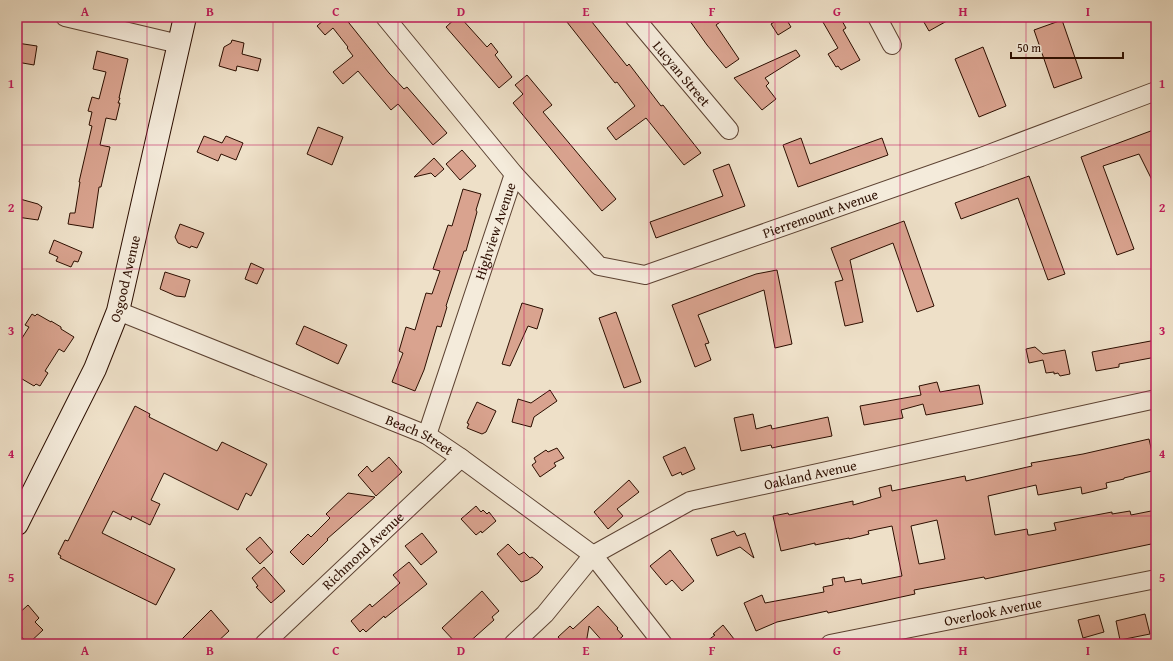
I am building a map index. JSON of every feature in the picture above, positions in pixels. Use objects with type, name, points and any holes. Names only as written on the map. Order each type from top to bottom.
[{"type":"street","points":[[65,17],[179,44]]},
{"type":"street","name":"Osgood Avenue","points":[[17,524],[95,369],[118,311],[186,17]]},
{"type":"street","name":"Highview Avenue","points":[[385,17],[514,174],[427,435]]},
{"type":"street","name":"Lucyan Street","points":[[634,17],[729,130]]},
{"type":"street","points":[[877,17],[892,45]]},
{"type":"street","name":"Pierremount Avenue","points":[[514,174],[599,266],[645,275],[981,157],[1156,91]]},
{"type":"street","name":"Beach Street","points":[[118,311],[427,435],[461,458],[593,555],[663,644]]},
{"type":"street","name":"Oakland Avenue","points":[[513,644],[545,614],[593,555],[690,501],[1156,399]]},
{"type":"street","name":"Richmond Avenue","points":[[264,644],[461,458]]},
{"type":"street","name":"Overlook Avenue","points":[[830,644],[1156,579]]},
{"type":"building","points":[[324,17],[346,17],[345,18],[389,73],[404,89],[407,87],[447,133],[433,145],[398,104],[391,110],[358,71],[343,84],[333,72],[353,56],[333,28],[325,35],[317,26],[325,19]]},
{"type":"building","points":[[457,17],[460,17],[487,47],[491,43],[498,52],[495,55],[512,77],[499,88],[446,27]]},
{"type":"building","points":[[563,17],[588,17],[627,66],[629,64],[661,106],[663,105],[701,153],[684,165],[646,118],[616,140],[607,128],[635,106]]},
{"type":"building","points":[[687,17],[727,17],[716,25],[739,59],[726,68]]},
{"type":"building","points":[[782,17],[785,17],[791,27],[778,35],[771,24]]},
{"type":"building","points":[[820,17],[840,17],[846,28],[843,30],[860,60],[841,70],[838,66],[836,67],[828,54],[838,48]]},
{"type":"building","points":[[921,17],[954,17],[929,31]]},
{"type":"building","points":[[1062,20],[1082,78],[1054,88],[1034,30]]},
{"type":"building","points":[[232,40],[244,43],[242,54],[261,59],[258,71],[237,66],[236,71],[219,66],[224,47],[231,43]]},
{"type":"building","points":[[17,43],[37,46],[34,65],[17,62]]},
{"type":"building","points":[[983,47],[1006,106],[979,117],[955,59]]},
{"type":"building","points":[[796,50],[800,56],[765,78],[769,83],[766,86],[776,99],[762,110],[734,78]]},
{"type":"building","points":[[97,51],[128,59],[118,103],[120,103],[116,120],[106,118],[100,145],[110,147],[101,187],[99,187],[93,228],[68,224],[70,213],[75,213],[79,182],[92,126],[89,125],[92,112],[88,111],[92,97],[99,99],[106,72],[93,69]]},
{"type":"building","points":[[527,75],[552,105],[543,112],[616,199],[602,211],[513,103],[523,94],[515,85]]},
{"type":"building","points":[[318,127],[343,137],[332,165],[307,154]]},
{"type":"building","points":[[1156,129],[1156,188],[1139,154],[1103,166],[1134,249],[1117,255],[1081,157]]},
{"type":"building","points":[[204,136],[222,143],[226,136],[243,143],[236,160],[221,154],[218,161],[197,152]]},
{"type":"building","points":[[801,138],[810,164],[882,138],[888,155],[798,187],[783,145]]},
{"type":"building","points":[[462,150],[476,166],[460,180],[446,164]]},
{"type":"building","points":[[434,158],[444,169],[435,177],[431,173],[414,177]]},
{"type":"building","points":[[729,164],[745,206],[656,238],[650,222],[723,196],[713,170]]},
{"type":"building","points":[[1029,176],[1065,274],[1048,280],[1018,198],[961,219],[955,203]]},
{"type":"building","points":[[463,189],[481,194],[476,210],[477,212],[466,251],[464,251],[446,306],[447,307],[441,327],[437,326],[424,370],[415,391],[392,382],[403,353],[399,351],[406,327],[415,330],[426,293],[432,294],[440,271],[433,269],[448,225],[452,226]]},
{"type":"building","points":[[20,199],[38,204],[42,207],[38,220],[17,217],[17,209]]},
{"type":"building","points":[[904,221],[934,306],[917,312],[893,243],[850,260],[863,322],[845,326],[835,282],[843,280],[831,248]]},
{"type":"building","points":[[180,224],[204,233],[197,248],[191,246],[190,248],[178,243],[175,237]]},
{"type":"building","points":[[54,240],[82,252],[78,262],[74,261],[71,267],[56,261],[58,257],[49,253]]},
{"type":"building","points":[[251,263],[264,269],[257,284],[245,279]]},
{"type":"building","points":[[777,270],[792,344],[775,348],[764,290],[698,315],[709,343],[705,344],[711,360],[695,367],[672,305],[756,274]]},
{"type":"building","points":[[165,272],[190,280],[185,297],[176,296],[160,289]]},
{"type":"building","points":[[522,303],[543,309],[537,329],[528,326],[510,366],[502,364]]},
{"type":"building","points":[[616,312],[641,382],[624,388],[599,318]]},
{"type":"building","points":[[32,314],[35,316],[37,314],[51,321],[74,337],[64,352],[59,349],[45,371],[48,373],[40,386],[36,384],[34,386],[17,376],[17,346],[29,327],[25,325]]},
{"type":"building","points":[[304,326],[347,345],[338,364],[296,344]]},
{"type":"building","points":[[1156,340],[1156,357],[1119,364],[1119,367],[1096,371],[1092,352]]},
{"type":"building","points":[[1035,347],[1043,354],[1065,350],[1070,374],[1060,376],[1058,373],[1054,374],[1054,372],[1046,373],[1043,360],[1029,363],[1026,349]]},
{"type":"building","points":[[937,382],[940,392],[979,385],[983,404],[926,415],[923,404],[901,410],[903,418],[864,425],[860,406],[921,395],[919,386]]},
{"type":"building","points":[[550,390],[557,401],[534,417],[531,427],[512,422],[518,399],[531,403]]},
{"type":"building","points":[[477,402],[496,411],[486,432],[482,434],[467,428],[469,424],[467,423]]},
{"type":"building","points":[[135,406],[150,414],[149,417],[217,451],[222,442],[267,464],[251,496],[246,493],[238,510],[164,473],[151,500],[160,504],[150,525],[132,516],[131,520],[113,511],[102,533],[175,569],[156,605],[60,558],[61,556],[58,554],[65,540],[68,541]]},
{"type":"building","points":[[753,414],[756,429],[771,425],[772,429],[828,417],[832,436],[772,448],[771,445],[741,451],[734,418]]},
{"type":"building","points":[[1149,439],[1156,470],[1106,483],[1107,488],[1082,494],[1081,487],[1038,495],[1036,485],[988,496],[995,535],[1027,529],[1028,535],[1030,535],[1056,530],[1054,523],[1112,512],[1112,514],[1130,511],[1131,515],[1156,510],[1156,543],[985,579],[984,577],[914,590],[915,594],[828,613],[827,611],[777,622],[756,631],[744,603],[762,595],[765,603],[824,592],[823,587],[833,585],[832,579],[844,577],[845,582],[861,579],[862,584],[902,576],[892,526],[868,531],[869,534],[849,539],[815,545],[815,543],[781,551],[773,516],[788,513],[789,515],[853,501],[853,505],[881,497],[879,488],[891,485],[892,491],[965,476],[966,481],[1032,466],[1031,463],[1083,454]],"holes":[[[937,520],[945,559],[919,564],[911,526]]]},
{"type":"building","points":[[685,447],[695,469],[682,475],[681,472],[672,476],[663,457]]},
{"type":"building","points":[[557,448],[564,458],[554,463],[556,466],[540,477],[532,465],[536,462],[534,458],[546,450],[548,452]]},
{"type":"building","points":[[389,457],[402,472],[376,496],[358,475],[367,466],[372,472]]},
{"type":"building","points":[[629,480],[639,492],[617,509],[623,516],[608,529],[594,512]]},
{"type":"building","points":[[348,493],[375,497],[327,539],[328,540],[303,565],[290,552],[308,534],[311,537],[330,518],[326,514]]},
{"type":"building","points":[[476,506],[481,512],[483,510],[487,514],[489,512],[496,521],[482,533],[481,531],[476,535],[461,519]]},
{"type":"building","points":[[734,531],[737,536],[745,533],[754,558],[740,547],[717,556],[711,539]]},
{"type":"building","points":[[422,533],[437,552],[421,565],[405,546]]},
{"type":"building","points":[[260,537],[273,552],[260,564],[246,549]]},
{"type":"building","points":[[508,544],[519,555],[524,552],[543,567],[538,573],[528,580],[521,582],[497,554]]},
{"type":"building","points":[[670,550],[694,581],[682,591],[672,580],[666,585],[650,566]]},
{"type":"building","points":[[409,562],[427,584],[385,618],[384,616],[366,632],[363,629],[360,632],[351,621],[370,604],[372,607],[400,583],[393,575]]},
{"type":"building","points":[[264,567],[285,591],[271,603],[256,587],[258,586],[252,578]]},
{"type":"building","points":[[482,591],[499,611],[492,617],[494,620],[467,644],[457,644],[442,628]]},
{"type":"building","points":[[28,605],[39,618],[35,622],[43,630],[28,644],[17,632],[17,615]]},
{"type":"building","points":[[598,606],[618,628],[617,629],[623,636],[614,644],[605,644],[589,626],[586,644],[564,644],[558,637],[570,626],[573,629]]},
{"type":"building","points":[[211,610],[229,631],[215,644],[177,644]]},
{"type":"building","points":[[1145,614],[1150,634],[1120,640],[1116,621]]},
{"type":"building","points":[[1099,615],[1104,632],[1083,638],[1078,620]]},
{"type":"building","points":[[723,625],[738,644],[703,644],[715,635],[713,634]]}]
